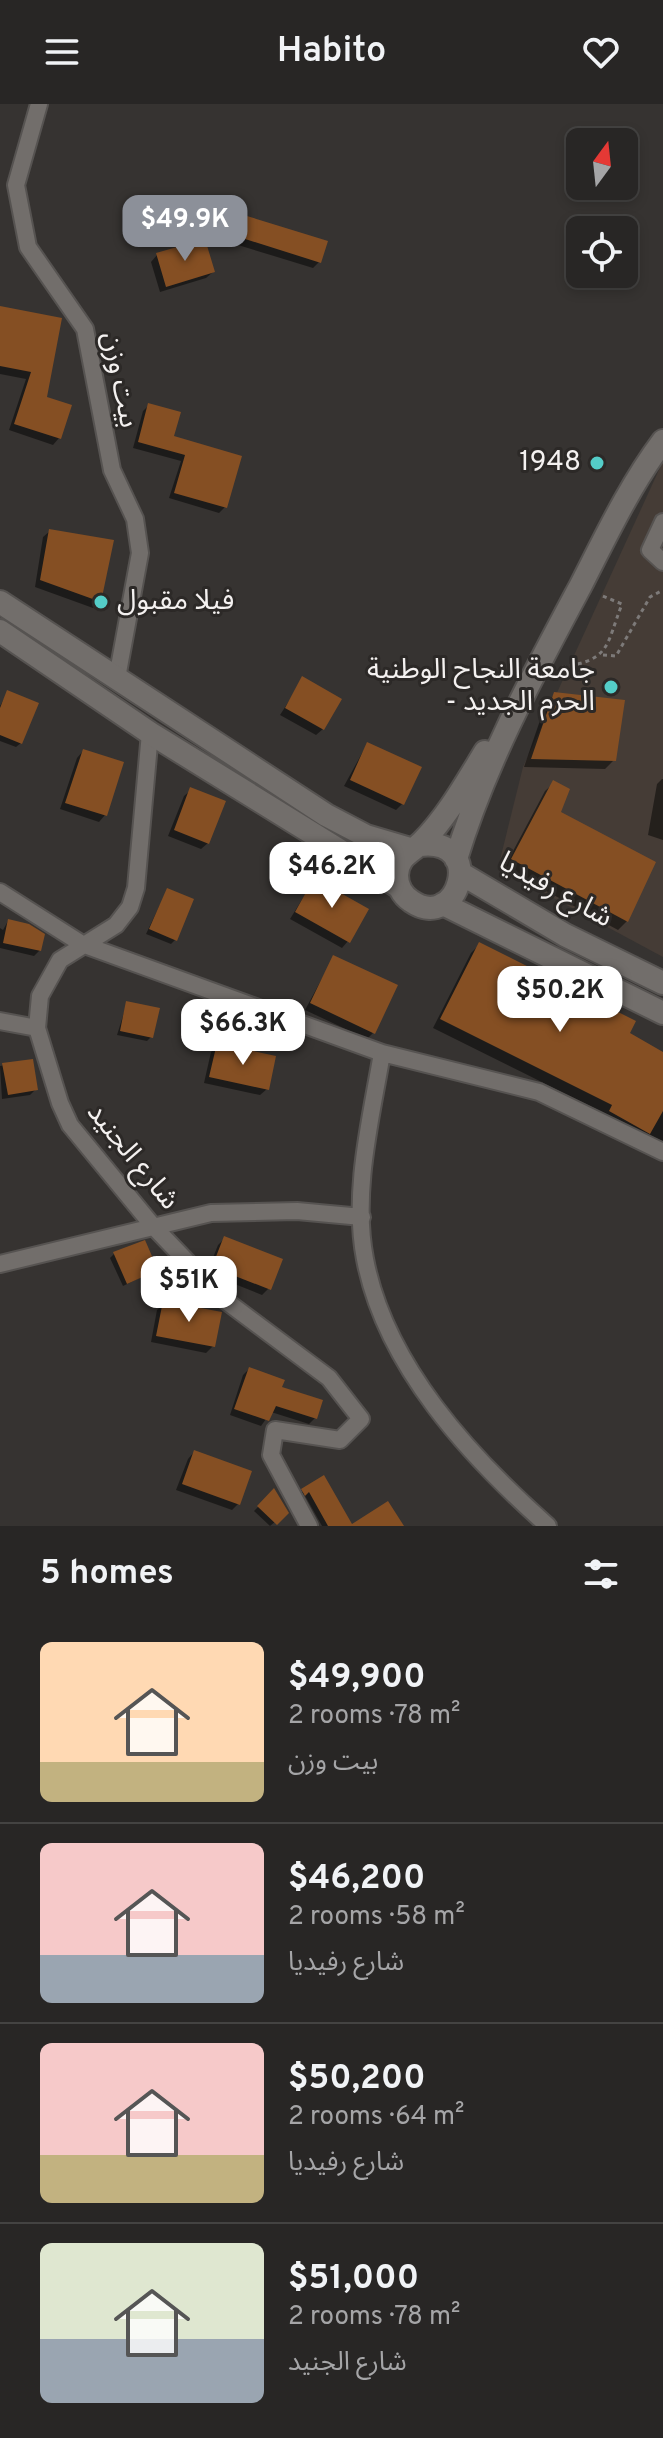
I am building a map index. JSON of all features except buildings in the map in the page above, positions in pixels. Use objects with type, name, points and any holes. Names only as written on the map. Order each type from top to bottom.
[{"type":"main road","points":[[0,631],[150,733],[399,887],[405,896],[423,906],[443,904],[458,889],[458,866],[471,812],[536,670],[638,475],[663,441]]},
{"type":"main road","points":[[0,602],[326,815],[366,836],[415,847],[441,846],[458,866]]},
{"type":"main road","points":[[399,887],[399,867],[463,788],[536,670]]},
{"type":"main road","name":"شارع رفيديا","points":[[458,866],[565,935],[663,983]]},
{"type":"main road","name":"شارع رفيديا","points":[[443,904],[663,1013]]},
{"type":"street","name":"بيت وزن","points":[[39,104],[16,185],[28,247],[85,329],[112,470],[135,519],[140,553],[117,678]]},
{"type":"street","points":[[663,522],[650,550],[663,562]]},
{"type":"street","name":"شارع الجنيد","points":[[150,733],[134,896],[116,925],[60,960],[45,983],[37,1028],[64,1113],[153,1226],[222,1298],[329,1378],[361,1419],[340,1440],[275,1430],[271,1455],[309,1526]]},
{"type":"street","points":[[0,892],[82,944],[382,1053],[539,1092],[663,1152]]},
{"type":"street","points":[[0,1021],[37,1028]]},
{"type":"street","points":[[382,1053],[368,1138],[362,1217],[365,1258],[380,1310],[410,1367],[456,1436],[499,1483],[548,1526]]},
{"type":"street","points":[[0,1264],[211,1213],[297,1211],[362,1217]]},
{"type":"path","points":[[536,670],[571,666],[601,655],[616,656],[650,597],[663,590]]},
{"type":"path","points":[[593,592],[622,604],[601,655]]},
{"type":"shaded area","name":"جامعة النجاح الوطنية - الحرم الجديد","points":[[663,461],[663,957],[498,868],[523,767]]},
{"type":"place","name":"1948","points":[[597,463]]},
{"type":"place","name":"فيلا مقبول","points":[[101,602]]},
{"type":"place","name":"جامعة النجاح الوطنية - الحرم الجديد","points":[[611,687]]}]
